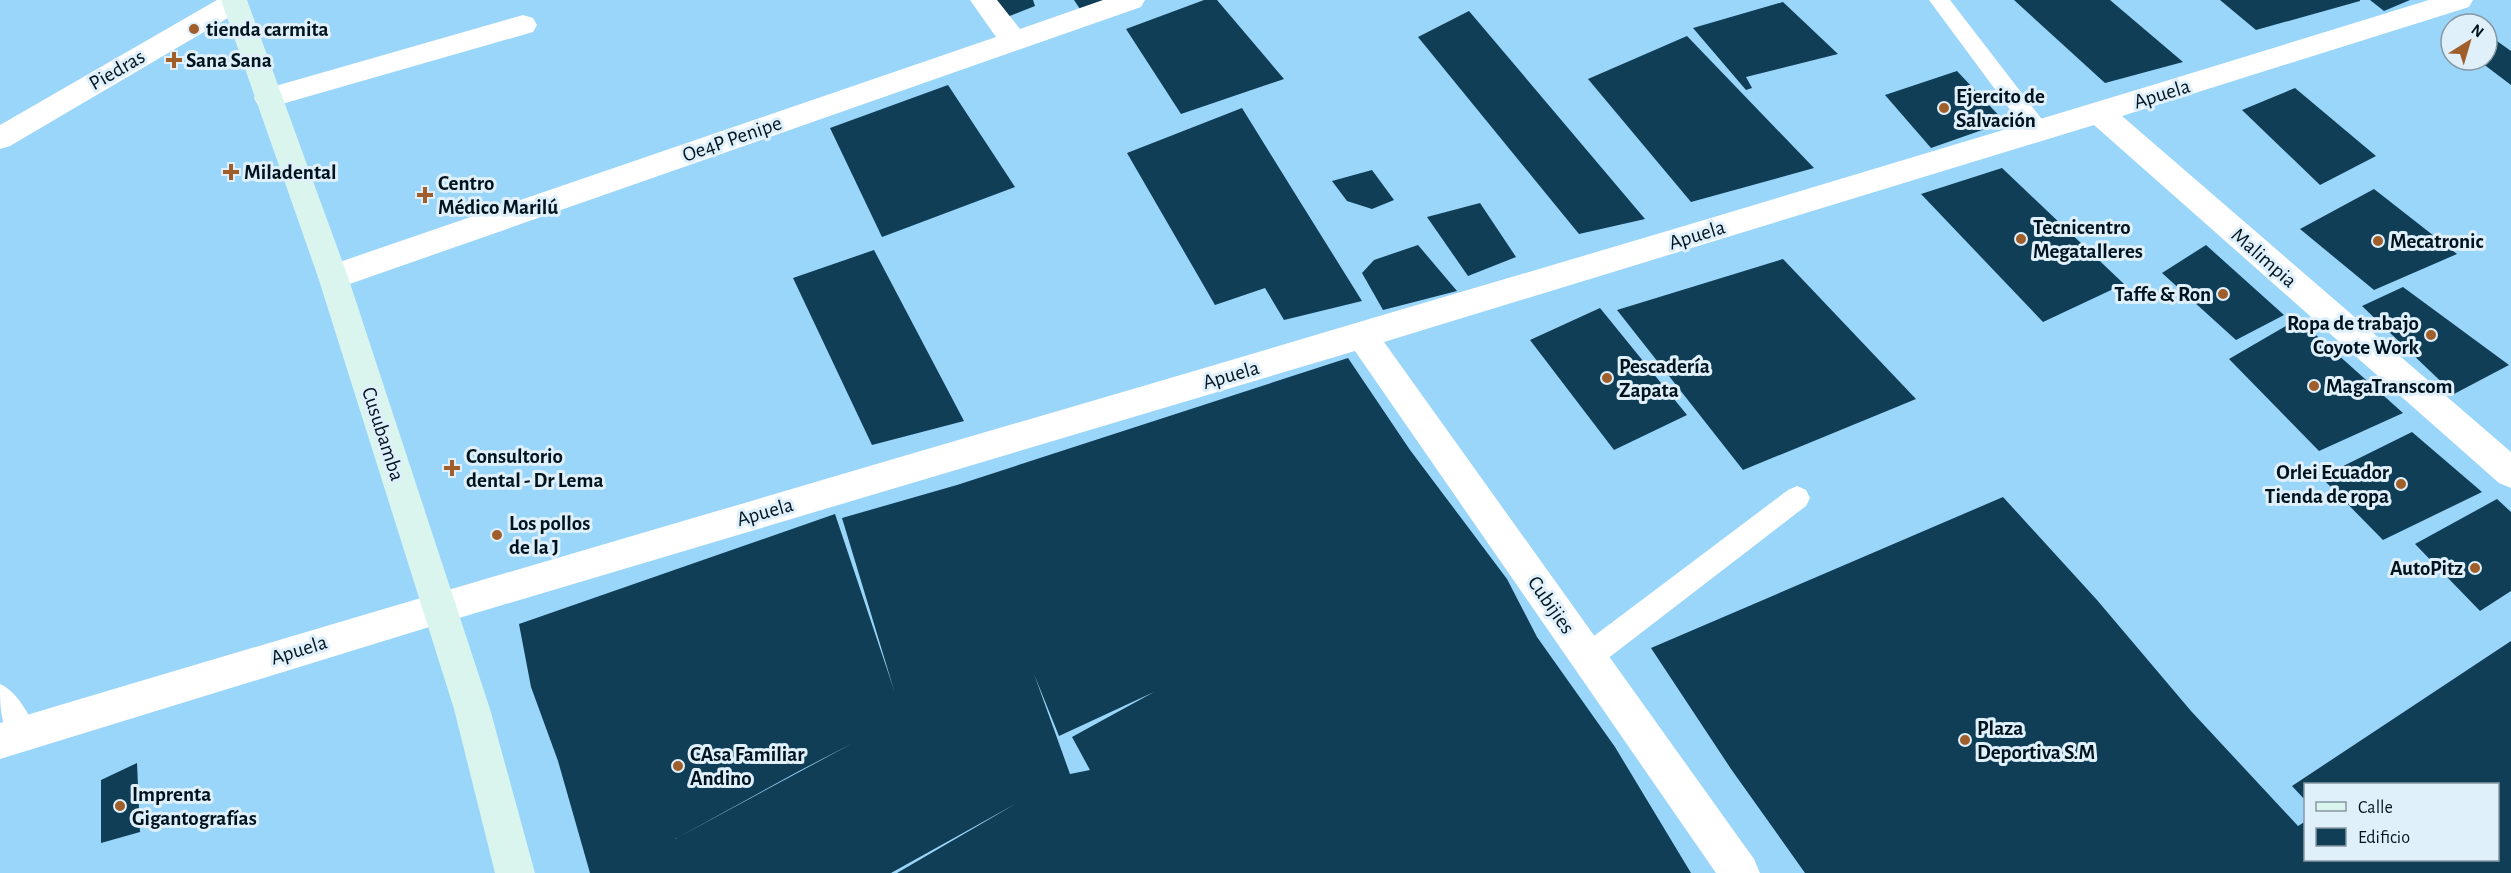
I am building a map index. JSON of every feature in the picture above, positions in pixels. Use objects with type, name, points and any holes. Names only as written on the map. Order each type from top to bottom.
[{"type":"street","points":[[983,0],[1014,41]]},
{"type":"street","name":"Oe4P Penipe","points":[[333,277],[1132,0]]},
{"type":"street","name":"Apuela","points":[[11,737],[439,608],[1362,336],[2039,132],[2460,0]]},
{"type":"street","name":"Cusubamba","points":[[234,1],[333,277],[472,709],[515,873]]},
{"type":"street","name":"Piedras","points":[[0,138],[234,1]]},
{"type":"street","points":[[268,98],[523,25]]},
{"type":"street","name":"Malimpia","points":[[2099,113],[2511,473]]},
{"type":"street","name":"Cubijies","points":[[1362,336],[1740,873]]},
{"type":"lane","points":[[1940,0],[2039,132]]},
{"type":"lane","points":[[1588,657],[1797,498]]},
{"type":"lane","points":[[0,698],[11,737]]},
{"type":"building","points":[[995,0],[1033,0],[1035,6],[1007,17]]},
{"type":"building","points":[[1074,0],[1114,0],[1082,12]]},
{"type":"building","points":[[1204,0],[1217,0],[1284,79],[1181,114],[1126,29]]},
{"type":"building","points":[[2014,0],[2110,0],[2183,62],[2105,83]]},
{"type":"building","points":[[2220,0],[2360,0],[2360,1],[2256,30]]},
{"type":"building","points":[[2370,0],[2410,0],[2384,11]]},
{"type":"building","points":[[1783,2],[1838,54],[1746,77],[1752,88],[1746,90],[1693,28]]},
{"type":"building","points":[[1469,11],[1645,219],[1579,234],[1418,37]]},
{"type":"building","points":[[1687,36],[1814,168],[1691,202],[1588,79]]},
{"type":"building","points":[[2499,42],[2511,51],[2511,85],[2494,72],[2499,72]]},
{"type":"building","name":"Ejercito de Salvación","points":[[1957,71],[2005,122],[1931,148],[1885,95]]},
{"type":"building","points":[[948,85],[1015,187],[882,237],[830,128]]},
{"type":"building","points":[[2295,88],[2376,156],[2320,185],[2242,110]]},
{"type":"building","points":[[1242,108],[1362,301],[1284,320],[1265,288],[1215,305],[1127,153]]},
{"type":"building","name":"Tecnicentro Megatalleres","points":[[2002,168],[2124,284],[2043,322],[1921,194]]},
{"type":"building","points":[[1372,170],[1394,200],[1372,209],[1347,201],[1332,181]]},
{"type":"building","name":"Mecatronic","points":[[2374,189],[2457,254],[2374,290],[2300,229]]},
{"type":"building","points":[[1480,203],[1516,257],[1468,276],[1427,217]]},
{"type":"building","points":[[1418,245],[1457,291],[1383,310],[1362,273],[1374,260]]},
{"type":"building","name":"Taffe & Ron","points":[[2206,245],[2284,315],[2236,340],[2162,273]]},
{"type":"building","points":[[874,250],[964,421],[872,445],[793,278]]},
{"type":"building","points":[[1783,259],[1916,399],[1743,470],[1617,310]]},
{"type":"building","name":"Ropa de trabajo Coyote Work","points":[[2403,287],[2509,365],[2454,394],[2362,306]]},
{"type":"building","name":"Pescadería Zapata","points":[[1600,308],[1687,415],[1614,450],[1530,340]]},
{"type":"building","name":"MagaTranscom","points":[[2298,319],[2403,413],[2319,451],[2229,359]]},
{"type":"building","points":[[1348,358],[1410,450],[1507,579],[1537,637],[1615,747],[1691,873],[897,873],[1017,803],[891,873],[590,873],[558,761],[531,687],[519,624],[835,514],[894,690],[842,518],[957,485]],"holes":[[[1034,674],[1059,736],[1154,692],[1072,737],[1090,770],[1070,774]],[[853,743],[675,839],[799,771]]]},
{"type":"building","name":"Orlei Ecuador Tienda de ropa","points":[[2412,432],[2482,492],[2383,540],[2321,477]]},
{"type":"building","points":[[2003,497],[2097,600],[2191,711],[2298,826],[2304,822],[2304,861],[2499,861],[2499,783],[2304,783],[2304,799],[2292,786],[2511,641],[2511,873],[1805,873],[1731,769],[1651,648]]},
{"type":"building","name":"AutoPitz","points":[[2497,499],[2511,512],[2511,591],[2480,611],[2415,544]]},
{"type":"building","name":"Imprenta Gigantografías","points":[[137,763],[140,832],[101,843],[101,780]]},
{"type":"place","name":"tienda carmita","points":[[194,29]]},
{"type":"place","name":"Sana Sana","points":[[174,60]]},
{"type":"place","name":"Ejercito de Salvación","points":[[1944,108]]},
{"type":"place","name":"Miladental","points":[[231,172]]},
{"type":"place","name":"Centro Médico Marilú","points":[[425,195]]},
{"type":"place","name":"Tecnicentro Megatalleres","points":[[2021,239]]},
{"type":"place","name":"Mecatronic","points":[[2378,241]]},
{"type":"place","name":"Taffe & Ron","points":[[2223,294]]},
{"type":"place","name":"Ropa de trabajo Coyote Work","points":[[2431,335]]},
{"type":"place","name":"Pescadería Zapata","points":[[1607,378]]},
{"type":"place","name":"MagaTranscom","points":[[2314,386]]},
{"type":"place","name":"Consultorio dental - Dr Lema","points":[[452,468]]},
{"type":"place","name":"Orlei Ecuador Tienda de ropa","points":[[2401,484]]},
{"type":"place","name":"Los pollos de la J","points":[[497,535]]},
{"type":"place","name":"AutoPitz","points":[[2475,568]]},
{"type":"place","name":"Plaza Deportiva S.M","points":[[1965,740]]},
{"type":"place","name":"CAsa Familiar Andino","points":[[678,766]]},
{"type":"place","name":"Imprenta Gigantografías","points":[[120,806]]}]
